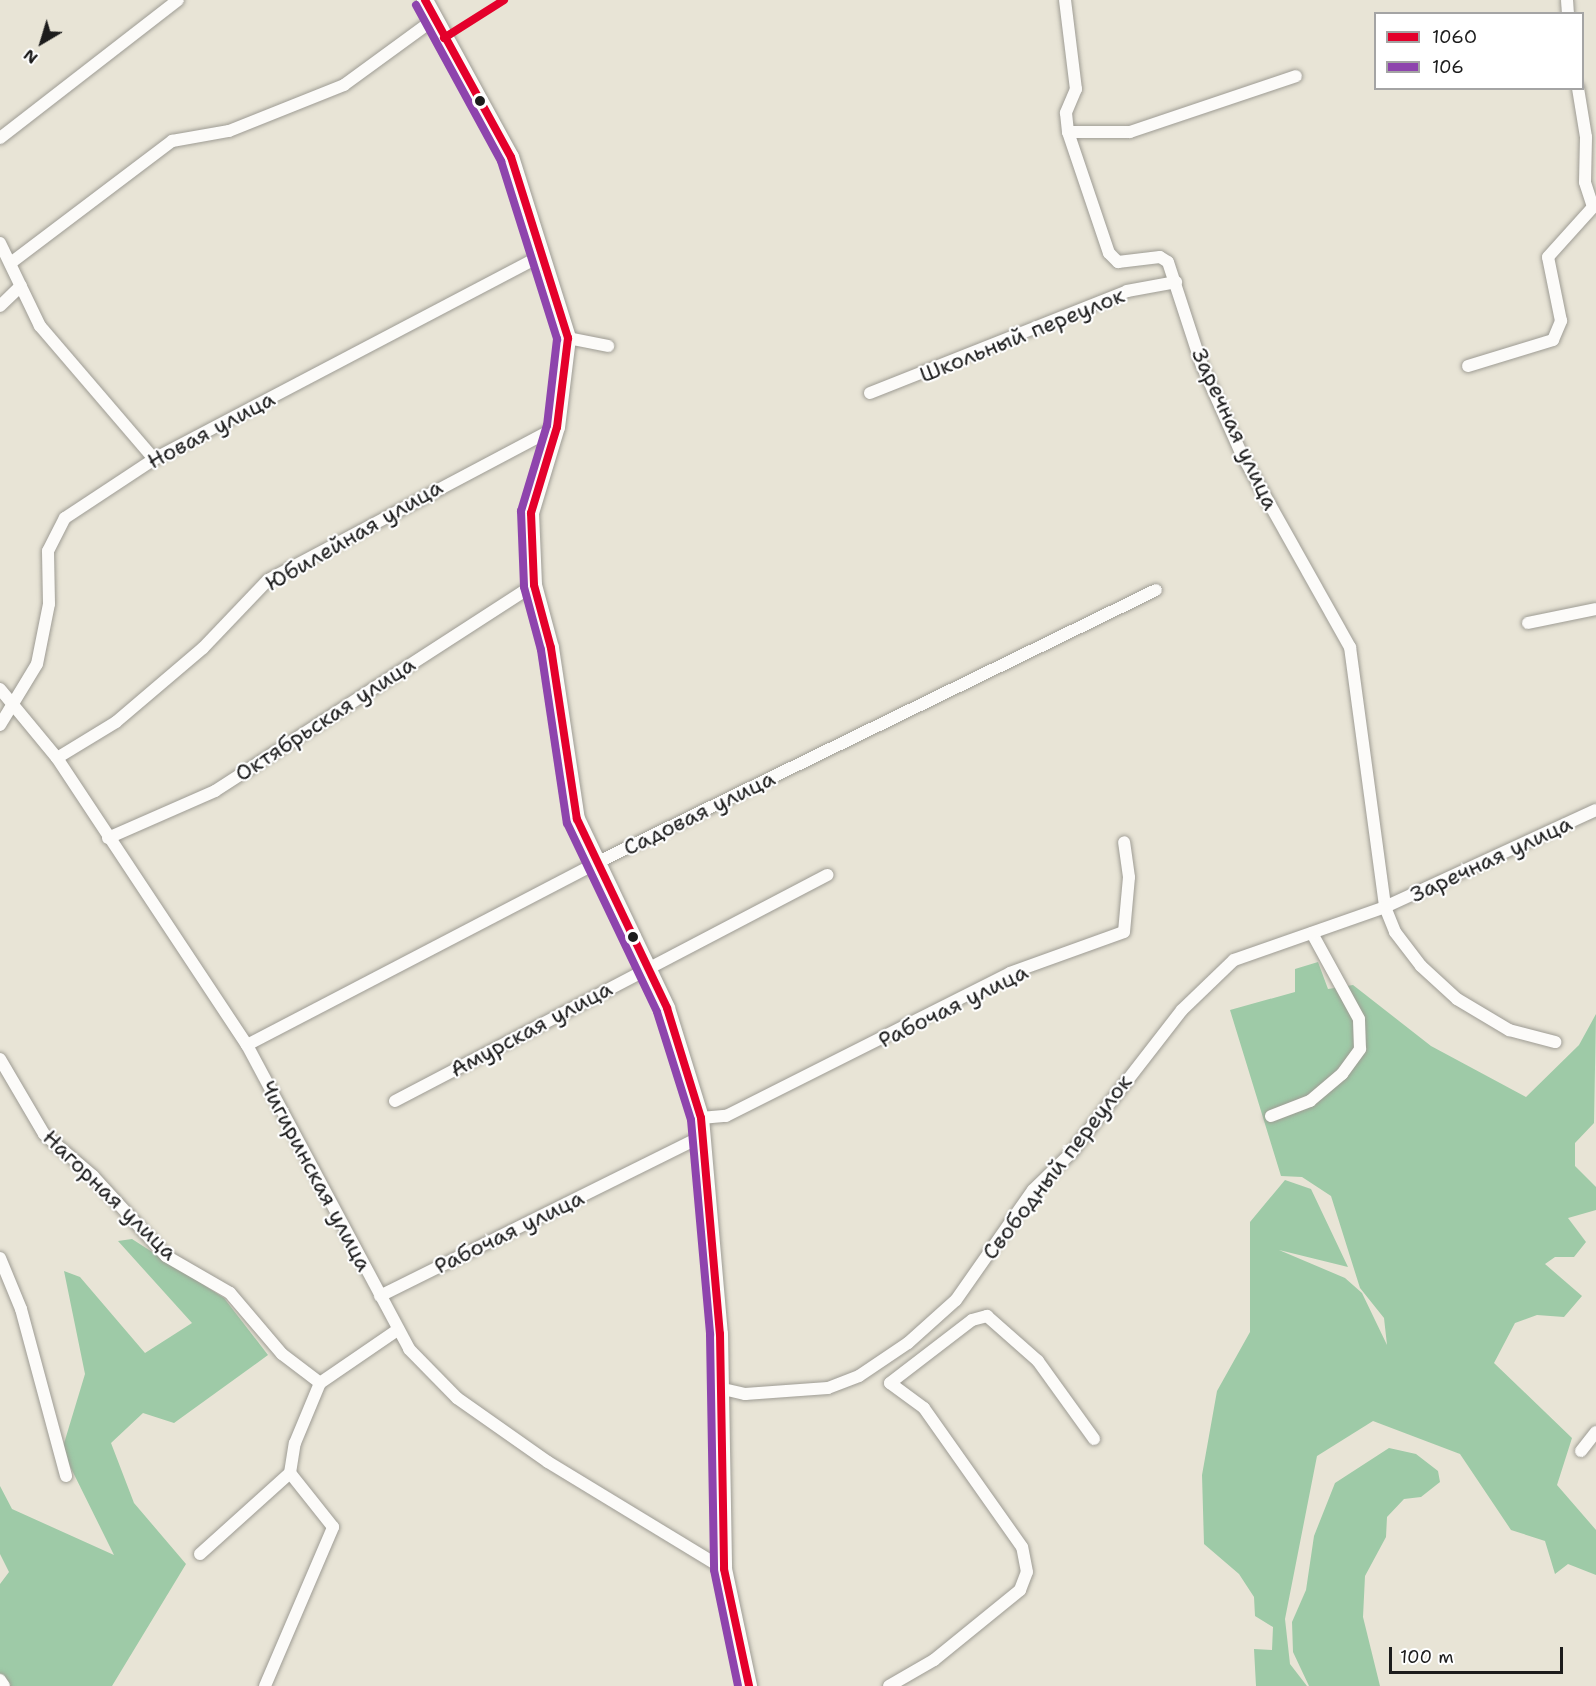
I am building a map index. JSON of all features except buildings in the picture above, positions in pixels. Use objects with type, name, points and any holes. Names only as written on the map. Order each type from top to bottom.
[{"type":"street","points":[[0,138],[178,0]]},
{"type":"street","points":[[425,0],[433,20],[486,103],[512,157],[539,257],[568,338],[557,427],[531,513],[534,585],[551,648],[577,819],[594,864],[667,1008],[701,1118],[720,1334],[718,1388],[724,1569],[749,1686]]},
{"type":"street","name":"Заречная улица","points":[[1065,0],[1075,56],[1068,132],[1109,253],[1127,263],[1160,257],[1168,262],[1201,363],[1241,453],[1350,647],[1385,907],[1421,966],[1457,999],[1509,1030],[1555,1042]]},
{"type":"street","points":[[12,262],[172,141],[229,131],[344,85],[433,20]]},
{"type":"street","points":[[1068,132],[1130,132],[1296,76]]},
{"type":"street","points":[[1468,366],[1552,340],[1561,321],[1548,256],[1593,207],[1585,182],[1591,146],[1578,90]]},
{"type":"street","points":[[0,243],[12,262],[40,326],[154,459]]},
{"type":"street","name":"Новая улица","points":[[0,725],[31,677],[46,632],[46,564],[60,522],[154,459],[539,257]]},
{"type":"street","name":"Школьный переулок","points":[[870,393],[1127,291],[1176,282]]},
{"type":"street","points":[[0,306],[21,286]]},
{"type":"street","points":[[568,338],[608,346]]},
{"type":"street","name":"Юбилейная улица","points":[[57,758],[116,722],[203,648],[267,580],[557,427]]},
{"type":"street","name":"Октябрьская улица","points":[[108,838],[215,791],[534,585]]},
{"type":"street","name":"Садовая улица","points":[[247,1044],[594,864],[1156,590]]},
{"type":"street","points":[[1528,623],[1596,609]]},
{"type":"street","name":"Чигиринская улица","points":[[0,689],[57,758],[247,1044],[381,1296],[396,1331],[457,1398],[548,1462],[724,1569]]},
{"type":"street","name":"Заречная улица","points":[[1385,907],[1596,810]]},
{"type":"street","name":"Рабочая улица","points":[[701,1118],[726,1116],[1010,974],[1124,932],[1129,877],[1124,842]]},
{"type":"street","name":"Амурская улица","points":[[395,1101],[647,967],[828,875]]},
{"type":"street","name":"Свободный переулок","points":[[718,1388],[745,1394],[828,1388],[859,1376],[908,1343],[957,1300],[1033,1190],[1071,1152],[1111,1096],[1218,972],[1234,960],[1385,907]]},
{"type":"street","points":[[1271,1116],[1310,1101],[1342,1074],[1360,1049],[1359,1019],[1312,933]]},
{"type":"street","name":"Нагорная улица","points":[[0,1059],[44,1134],[93,1176],[166,1256],[230,1293],[282,1354],[320,1383]]},
{"type":"street","name":"Рабочая улица","points":[[381,1296],[703,1136]]},
{"type":"street","points":[[0,1258],[21,1309],[66,1476]]},
{"type":"street","points":[[889,1686],[934,1660],[1020,1590],[1027,1572],[1022,1548],[924,1408],[890,1383],[972,1320],[987,1316],[1038,1361],[1094,1439]]},
{"type":"street","points":[[200,1554],[290,1473],[295,1443],[320,1383],[396,1331]]},
{"type":"street","points":[[1581,1451],[1596,1432]]},
{"type":"street","points":[[265,1686],[333,1527],[290,1473]]},
{"type":"street","points":[[0,1680],[4,1686]]},
{"type":"green space","points":[[1318,962],[1328,989],[1353,985],[1431,1046],[1526,1097],[1579,1045],[1596,1014],[1594,1123],[1575,1143],[1575,1166],[1596,1187],[1596,1210],[1568,1218],[1586,1242],[1574,1257],[1555,1257],[1545,1264],[1582,1296],[1564,1317],[1537,1315],[1515,1323],[1494,1363],[1572,1438],[1557,1485],[1596,1530],[1596,1575],[1568,1564],[1555,1574],[1545,1541],[1511,1530],[1460,1454],[1373,1421],[1317,1456],[1285,1619],[1290,1664],[1307,1686],[1256,1686],[1254,1649],[1272,1650],[1273,1627],[1255,1616],[1254,1597],[1239,1574],[1204,1544],[1202,1475],[1217,1391],[1250,1332],[1250,1222],[1285,1180],[1311,1189],[1348,1267],[1279,1250],[1345,1278],[1362,1293],[1387,1345],[1384,1318],[1360,1288],[1331,1196],[1302,1177],[1281,1176],[1230,1010],[1295,992],[1295,969]]},
{"type":"green space","points":[[132,1239],[224,1298],[268,1355],[174,1423],[143,1413],[111,1443],[134,1503],[186,1564],[112,1686],[0,1686],[0,1584],[9,1572],[0,1554],[0,1486],[12,1509],[114,1555],[62,1450],[85,1374],[64,1271],[80,1277],[145,1353],[192,1323],[118,1241]]},
{"type":"green space","points":[[1389,1448],[1416,1454],[1438,1471],[1440,1482],[1421,1497],[1404,1499],[1387,1517],[1386,1537],[1365,1576],[1363,1617],[1380,1686],[1309,1686],[1293,1652],[1292,1622],[1306,1590],[1314,1536],[1335,1483]]},
{"type":"transit line","name":"106О","points":[[425,0],[511,157],[568,338],[557,427],[531,513],[534,585],[551,648],[577,819],[667,1008],[701,1118],[720,1334],[724,1569],[749,1686]]},
{"type":"transit line","name":"106О","points":[[444,38],[504,0]]},
{"type":"transit line","name":"106","points":[[416,5],[501,161],[557,339],[547,425],[521,511],[524,587],[541,650],[567,823],[657,1012],[691,1120],[710,1335],[714,1570],[738,1686]]}]
